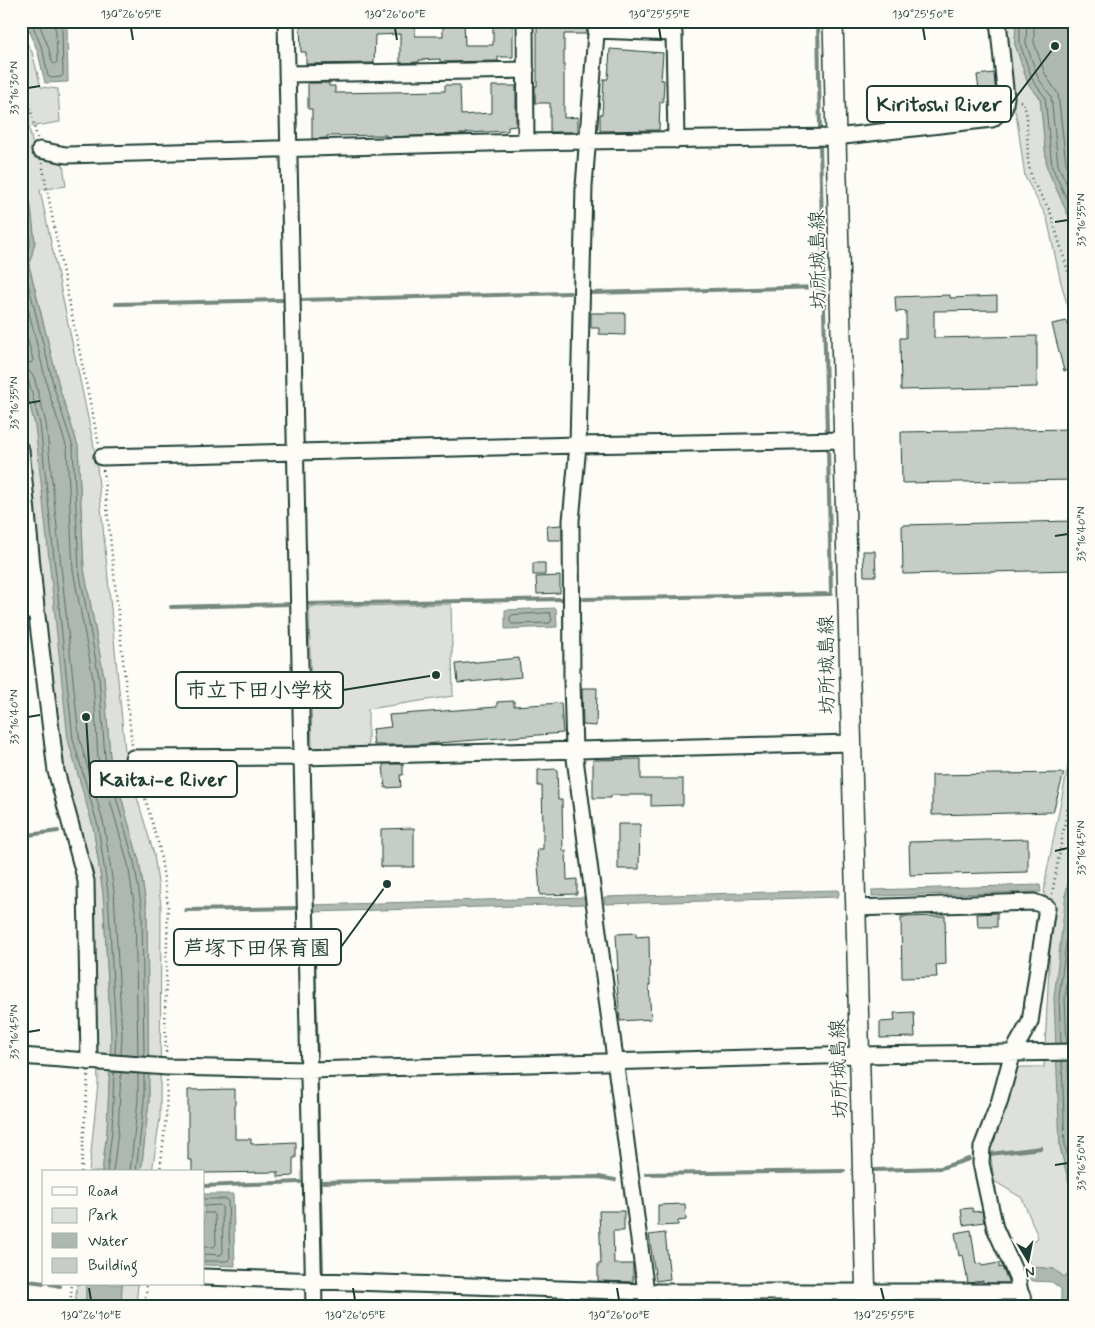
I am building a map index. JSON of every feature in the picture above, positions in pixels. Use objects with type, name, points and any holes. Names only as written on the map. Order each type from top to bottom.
[{"type":"main road","name":"坊所城島線","points":[[833,21],[866,1300]]},
{"type":"street","points":[[286,21],[314,1307]]},
{"type":"street","points":[[525,21],[526,142]]},
{"type":"street","points":[[40,150],[66,155],[526,142],[836,137],[992,119],[1004,109],[1006,98],[998,21]]},
{"type":"street","points":[[647,1300],[574,750],[571,521],[578,445],[580,278],[587,142],[596,25],[674,33],[676,140]]},
{"type":"street","points":[[287,74],[526,70]]},
{"type":"street","points":[[102,457],[844,440]]},
{"type":"street","points":[[21,450],[36,608],[56,771],[86,881],[92,1062]]},
{"type":"street","points":[[21,612],[36,608]]},
{"type":"street","points":[[133,758],[302,757],[851,743]]},
{"type":"street","points":[[856,908],[1034,902],[1047,907],[1030,1022],[1013,1052],[999,1103],[982,1147],[981,1163],[995,1228],[1017,1276],[1020,1292],[1027,1307]]},
{"type":"street","points":[[21,1056],[164,1067],[309,1070],[860,1055],[1074,1052]]},
{"type":"street","points":[[205,1277],[314,1281],[647,1300],[866,1300],[1020,1292]]},
{"type":"path","points":[[21,69],[40,150],[62,268],[102,457],[111,560],[133,758],[159,846],[168,905],[164,1067],[166,1117],[160,1170]]},
{"type":"path","points":[[1006,98],[1014,97],[1023,102],[1027,116],[1028,161],[1032,180],[1050,211],[1074,291]]},
{"type":"path","points":[[1047,907],[1051,897],[1074,773]]},
{"type":"path","points":[[81,1170],[92,1062]]},
{"type":"path","points":[[70,1307],[72,1286]]},
{"type":"path","points":[[145,1307],[147,1286]]},
{"type":"green space","points":[[1003,21],[1016,21],[1015,44],[1028,84],[1040,98],[1047,168],[1074,228],[1074,329],[1061,283],[1047,218],[1025,177],[1017,120],[1008,82]]},
{"type":"green space","points":[[21,33],[32,52],[41,87],[58,89],[60,122],[29,127],[35,155],[63,164],[66,186],[40,190],[96,456],[126,761],[154,854],[161,905],[160,1118],[152,1170],[141,1170],[149,1101],[147,910],[139,861],[110,757],[104,677],[84,569],[78,446],[60,390],[29,265],[35,242],[30,200],[21,161]]},
{"type":"green space","points":[[21,371],[35,425],[103,893],[111,1037],[107,1131],[102,1170],[89,1170],[98,1083],[91,878],[60,760],[21,415]]},
{"type":"green space","points":[[451,604],[453,696],[368,709],[368,748],[312,750],[309,607]]},
{"type":"green space","points":[[1074,715],[1074,855],[1066,893],[1060,1147],[1074,1203],[1074,1217],[1068,1240],[1071,1271],[1064,1277],[1054,1269],[1033,1267],[1024,1254],[1038,1237],[1022,1198],[994,1181],[989,1143],[1018,1067],[1044,1067],[1052,906],[1044,894],[1072,746]]},
{"type":"green space","points":[[77,1286],[86,1286],[86,1307],[75,1307]]},
{"type":"green space","points":[[122,1286],[138,1286],[136,1307],[121,1307]]},
{"type":"water","points":[[26,21],[64,21],[64,24],[67,24],[68,82],[45,83],[38,53]]},
{"type":"water","points":[[1016,21],[1074,21],[1074,228],[1047,168],[1040,98],[1028,84],[1015,44]]},
{"type":"water","points":[[21,161],[30,200],[35,242],[29,266],[60,390],[78,446],[84,569],[104,677],[110,757],[139,861],[147,910],[149,1101],[141,1170],[102,1170],[107,1131],[111,1037],[103,893],[93,827],[68,740],[35,425],[21,371]]},
{"type":"water","points":[[556,608],[557,627],[505,629],[505,610]]},
{"type":"water","points":[[1074,855],[1074,1203],[1060,1147],[1054,998],[1066,893]]},
{"type":"water","points":[[1040,885],[1041,892],[872,896],[872,890]]},
{"type":"water","points":[[838,890],[838,897],[605,904],[604,897]]},
{"type":"water","points":[[586,897],[586,904],[312,912],[312,905]]},
{"type":"water","points":[[205,1194],[233,1194],[235,1266],[205,1265]]},
{"type":"water","points":[[1074,1217],[1074,1307],[1061,1307],[1061,1289],[1052,1282],[1033,1281],[1026,1276],[1033,1267],[1054,1269],[1064,1277],[1071,1271],[1068,1240]]},
{"type":"water","points":[[86,1286],[122,1286],[121,1307],[86,1307]]},
{"type":"building","points":[[312,21],[414,21],[415,36],[443,36],[443,21],[464,21],[465,45],[493,45],[493,21],[513,21],[513,57],[498,57],[498,61],[440,62],[440,59],[400,63],[400,34],[375,35],[374,63],[306,64],[306,52],[301,52],[300,24],[312,24]]},
{"type":"building","points":[[537,21],[587,22],[587,34],[564,34],[564,118],[578,117],[578,132],[550,132],[550,103],[535,103],[535,86],[537,86]]},
{"type":"building","points":[[610,49],[663,53],[661,80],[664,80],[663,102],[660,102],[659,130],[600,131],[604,79],[608,79]]},
{"type":"building","points":[[994,73],[996,95],[980,98],[977,75]]},
{"type":"building","points":[[308,83],[329,83],[329,86],[335,86],[335,93],[445,91],[445,85],[460,85],[461,115],[492,113],[492,86],[516,86],[516,126],[508,127],[508,131],[466,134],[386,137],[386,135],[327,136],[327,138],[312,139],[312,109],[308,109]]},
{"type":"building","points":[[950,295],[950,298],[997,296],[997,310],[934,311],[934,338],[1037,336],[1037,387],[901,390],[900,338],[906,338],[906,311],[896,312],[895,297]]},
{"type":"building","points":[[591,313],[625,313],[625,335],[599,334],[599,328],[591,328]]},
{"type":"building","points":[[1067,321],[1074,347],[1074,369],[1064,371],[1052,324]]},
{"type":"building","points":[[1074,429],[1074,480],[902,483],[901,432]]},
{"type":"building","points":[[1074,521],[1074,570],[903,574],[902,525]]},
{"type":"building","points":[[562,525],[562,540],[548,540],[547,526]]},
{"type":"building","points":[[863,551],[875,551],[876,576],[864,576]]},
{"type":"building","points":[[533,563],[545,563],[545,575],[533,575]]},
{"type":"building","points":[[560,576],[560,593],[537,594],[536,577]]},
{"type":"building","points":[[519,658],[521,677],[458,683],[456,664]]},
{"type":"building","points":[[582,688],[597,688],[596,726],[583,725]]},
{"type":"building","points":[[514,701],[514,706],[561,703],[563,733],[413,745],[374,745],[372,729],[391,727],[389,715],[497,707],[497,702]]},
{"type":"building","points":[[641,759],[641,779],[683,779],[683,805],[651,806],[651,795],[611,795],[611,798],[593,798],[593,760]]},
{"type":"building","points":[[383,764],[403,764],[403,775],[400,775],[401,787],[385,788]]},
{"type":"building","points":[[557,769],[558,800],[562,800],[563,851],[566,851],[567,880],[577,879],[577,894],[540,895],[537,849],[543,849],[543,828],[542,786],[538,786],[538,770]]},
{"type":"building","points":[[1064,773],[1053,812],[932,815],[932,775]]},
{"type":"building","points":[[618,824],[640,824],[639,869],[618,869]]},
{"type":"building","points":[[414,828],[414,867],[381,867],[381,829]]},
{"type":"building","points":[[1028,839],[1028,872],[910,875],[909,842]]},
{"type":"building","points":[[997,913],[997,927],[978,927],[977,914]]},
{"type":"building","points":[[945,916],[946,964],[936,965],[937,977],[902,978],[901,917]]},
{"type":"building","points":[[636,933],[636,937],[649,936],[651,1019],[620,1021],[616,970],[618,970],[616,934]]},
{"type":"building","points":[[914,1012],[915,1037],[880,1038],[880,1022],[895,1021],[894,1013]]},
{"type":"building","points":[[235,1089],[235,1139],[251,1139],[251,1144],[296,1142],[296,1158],[293,1158],[293,1176],[278,1177],[278,1172],[205,1173],[205,1170],[192,1170],[192,1160],[188,1160],[188,1090]]},
{"type":"building","points":[[685,1204],[686,1220],[678,1221],[678,1225],[658,1226],[658,1205]]},
{"type":"building","points":[[972,1208],[973,1212],[982,1211],[984,1222],[963,1225],[961,1209]]},
{"type":"building","points":[[599,1211],[624,1211],[624,1231],[613,1231],[614,1264],[633,1264],[633,1282],[598,1281],[598,1264],[601,1264]]},
{"type":"building","points":[[971,1230],[976,1264],[981,1263],[982,1266],[999,1263],[999,1268],[1002,1267],[1009,1283],[983,1283],[983,1281],[968,1283],[963,1255],[959,1256],[955,1233]]},
{"type":"building","points":[[665,1233],[670,1279],[656,1281],[649,1235]]},
{"type":"waterway","points":[[818,21],[820,130]]},
{"type":"waterway","points":[[820,143],[827,433]]},
{"type":"waterway","points":[[590,293],[824,287]]},
{"type":"waterway","points":[[300,300],[570,293]]},
{"type":"waterway","points":[[116,304],[282,300]]},
{"type":"waterway","points":[[584,599],[831,594],[828,446]]},
{"type":"waterway","points":[[306,604],[563,599]]},
{"type":"waterway","points":[[171,607],[292,604]]},
{"type":"waterway","points":[[21,836],[58,831]]},
{"type":"waterway","points":[[186,910],[299,908]]},
{"type":"waterway","points":[[313,928],[317,1056]]},
{"type":"waterway","points":[[317,1085],[322,1272]]},
{"type":"waterway","points":[[990,1154],[1041,1148]]},
{"type":"waterway","points":[[874,1170],[941,1168],[969,1159]]},
{"type":"waterway","points":[[646,1174],[844,1171]]},
{"type":"waterway","points":[[319,1182],[599,1177],[615,1180]]},
{"type":"waterway","points":[[205,1186],[300,1182]]},
{"type":"waterway","points":[[21,1280],[42,1283]]},
{"type":"place","name":"Kiritoshi River","points":[[1055,46]]},
{"type":"place","name":"市立下田小学校","points":[[436,675]]},
{"type":"place","name":"Kaitai-e River","points":[[86,717]]},
{"type":"place","name":"芦塚下田保育園","points":[[387,884]]}]
